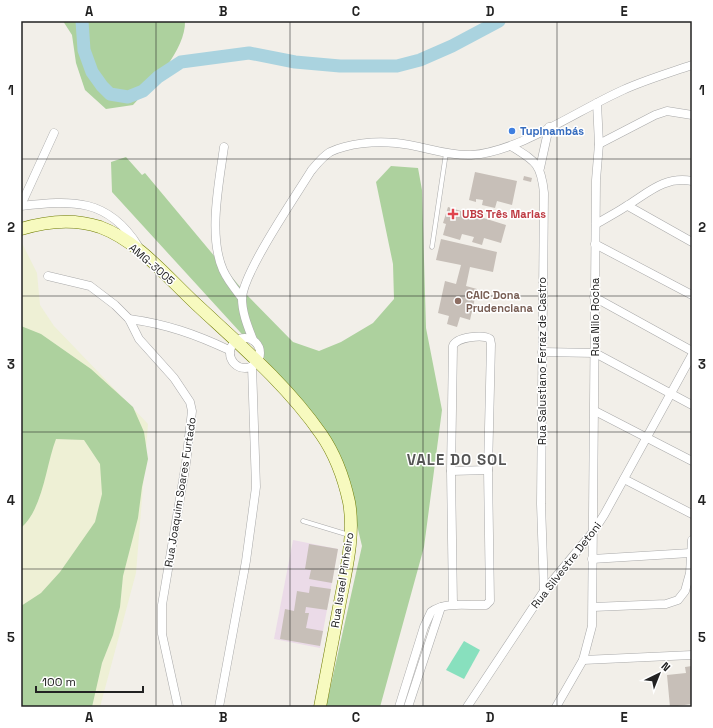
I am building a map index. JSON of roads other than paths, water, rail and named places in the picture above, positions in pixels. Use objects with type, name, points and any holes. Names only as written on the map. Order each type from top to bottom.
[{"type":"main road","name":"AMG-3005","points":[[21,229],[50,222],[79,222],[100,227],[114,234],[141,252],[232,345],[255,364]]},
{"type":"main road","name":"Rua Israel Pinheiro","points":[[255,364],[309,417],[338,464],[349,502],[350,535],[346,568],[320,707]]},
{"type":"street","points":[[219,707],[246,562],[256,487],[255,364],[259,348],[253,340],[247,323],[242,298],[245,286],[261,253],[311,171],[320,160],[330,152],[367,142],[396,143],[446,153],[470,155],[490,152],[511,146],[625,89],[692,65]]},
{"type":"street","name":"Rua Nilo Rocha","points":[[556,707],[583,660],[589,640],[593,607],[592,559],[595,411],[594,297],[596,180],[599,144],[597,103]]},
{"type":"street","points":[[599,144],[655,116],[667,112],[692,115]]},
{"type":"street","points":[[540,168],[549,127]]},
{"type":"street","points":[[54,133],[21,205],[56,202],[78,203],[97,208],[123,226],[141,252]]},
{"type":"street","points":[[511,146],[527,156],[540,168]]},
{"type":"street","points":[[224,147],[217,202],[217,246],[223,270],[228,280],[242,298]]},
{"type":"street","name":"Rua Salustiano Ferraz de Castro","points":[[540,168],[544,192],[541,504],[544,591]]},
{"type":"street","points":[[596,224],[628,206],[662,183],[672,180],[692,181]]},
{"type":"street","points":[[628,206],[692,242]]},
{"type":"street","points":[[595,244],[692,295]]},
{"type":"street","name":"Rua Joaquim Soares Furtado","points":[[48,276],[90,286],[101,293],[129,319],[139,338],[186,394],[192,412],[186,463],[162,605],[162,634],[178,707]]},
{"type":"street","points":[[594,297],[692,351]]},
{"type":"street","points":[[129,319],[161,324],[232,345],[244,337],[253,340]]},
{"type":"street","points":[[399,707],[428,616],[435,609],[442,607],[453,605],[486,605],[491,597],[488,470],[491,344],[490,339],[486,337],[461,338],[453,344],[451,470],[453,605]]},
{"type":"street","points":[[542,352],[595,354],[692,404]]},
{"type":"street","name":"Rua Silvestre Detoni","points":[[467,707],[544,591],[593,532],[692,355]]},
{"type":"street","points":[[595,411],[692,461]]},
{"type":"street","points":[[451,470],[488,470]]},
{"type":"street","points":[[624,479],[692,514]]},
{"type":"street","points":[[593,607],[674,602],[685,591],[691,573],[690,553],[692,540]]},
{"type":"street","points":[[592,559],[690,553]]},
{"type":"street","points":[[408,707],[442,607]]},
{"type":"street","points":[[583,660],[692,655]]},
{"type":"lane","points":[[432,247],[446,153]]},
{"type":"lane","points":[[303,521],[350,535]]},
{"type":"waterway","points":[[82,21],[84,50],[92,72],[110,94],[128,97],[143,91],[158,77],[181,62],[249,53],[295,62],[340,66],[397,66],[420,60],[452,46],[499,21]]},
{"type":"place","name":"Tupinambás","points":[[512,131]]},
{"type":"place","name":"UBS Três Marias","points":[[453,214]]},
{"type":"place","name":"CAIC Dona Prudenciana","points":[[458,301]]},
{"type":"district","name":"VALE DO SOL","points":[[457,460]]}]
